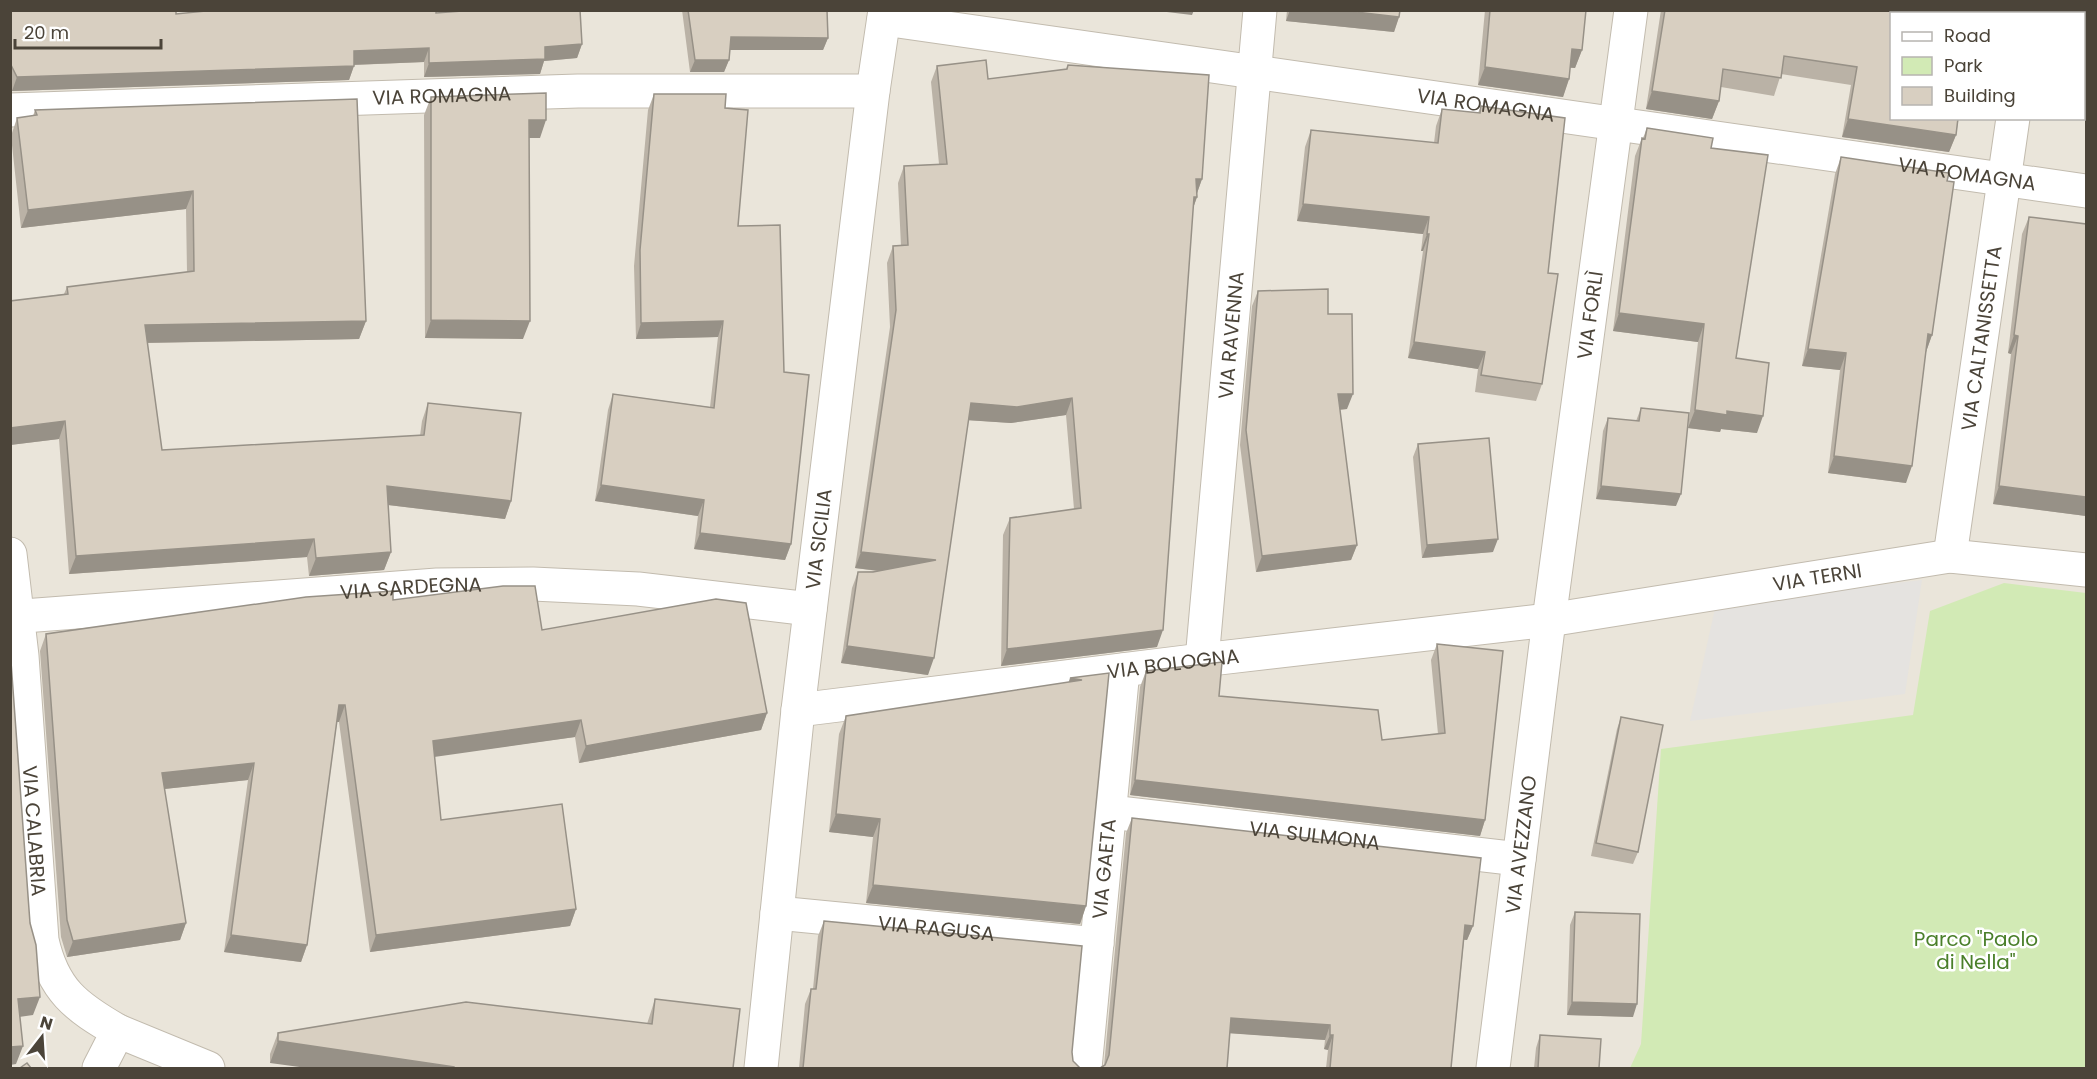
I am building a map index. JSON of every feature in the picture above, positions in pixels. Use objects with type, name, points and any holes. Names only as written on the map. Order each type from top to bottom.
[{"type":"street","name":"VIA RAVENNA","points":[[1202,660],[1260,10]]},
{"type":"street","name":"VIA FORLÌ","points":[[1549,620],[1631,10]]},
{"type":"street","name":"VIA ROMAGNA","points":[[885,15],[1616,124],[2086,191]]},
{"type":"street","name":"VIA SICILIA","points":[[761,1068],[798,710],[873,91],[885,15]]},
{"type":"street","name":"VIA ROMAGNA","points":[[10,110],[578,91],[873,91]]},
{"type":"street","name":"VIA CALTANISSETTA","points":[[1950,556],[2013,120]]},
{"type":"street","name":"VIA CALABRIA","points":[[10,555],[42,940],[51,971],[61,988],[91,1016],[118,1031],[208,1068]]},
{"type":"street","name":"VIA TERNI","points":[[1549,620],[1950,556],[2086,570]]},
{"type":"street","name":"VIA SARDEGNA","points":[[14,617],[413,586],[486,583],[638,589],[810,609]]},
{"type":"street","name":"VIA BOLOGNA","points":[[798,710],[1549,620]]},
{"type":"street","name":"VIA AVEZZANO","points":[[1493,1068],[1549,620]]},
{"type":"street","name":"VIA GAETA","points":[[1085,1068],[1123,670]]},
{"type":"street","name":"VIA SULMONA","points":[[1110,812],[1519,859]]},
{"type":"street","name":"VIA RAGUSA","points":[[777,913],[1097,944]]},
{"type":"street","points":[[99,1068],[118,1031]]},
{"type":"shaded area","points":[[11,11],[2086,11],[2086,1068],[11,1068]]},
{"type":"shaded area","points":[[1922,580],[1905,694],[1690,721],[1716,604]]},
{"type":"green space","name":"Parco \"Paolo di Nella\"","points":[[2004,583],[2086,593],[2086,1068],[1630,1068],[1641,1044],[1661,749],[1913,715],[1930,611]]},
{"type":"building","points":[[10,10],[176,10],[176,14],[216,10],[436,10],[436,13],[476,10],[580,10],[582,44],[545,47],[545,59],[429,63],[429,48],[354,51],[354,66],[17,77],[10,63]]},
{"type":"building","points":[[688,10],[827,10],[828,38],[731,37],[729,60],[695,60]]},
{"type":"building","points":[[1339,10],[1400,10],[1399,17]]},
{"type":"building","points":[[1490,10],[1586,10],[1582,50],[1572,49],[1569,79],[1485,67]]},
{"type":"building","points":[[1665,10],[1976,10],[1976,12],[1890,12],[1890,120],[1958,120],[1956,135],[1848,119],[1857,67],[1784,56],[1781,78],[1723,69],[1719,101],[1652,91]]},
{"type":"building","points":[[986,60],[988,79],[1067,69],[1068,65],[1209,75],[1202,179],[1196,179],[1197,197],[1194,197],[1163,630],[1007,649],[1010,518],[1081,508],[1072,398],[1017,407],[971,403],[934,658],[847,646],[858,572],[873,572],[936,560],[861,552],[896,310],[893,246],[908,245],[904,166],[947,164],[937,66]]},
{"type":"building","points":[[546,93],[546,120],[529,120],[530,321],[431,320],[431,97]]},
{"type":"building","points":[[654,94],[726,94],[725,108],[748,110],[738,226],[780,225],[784,372],[809,375],[791,544],[700,533],[704,500],[601,485],[613,394],[714,408],[723,321],[641,323],[640,250]]},
{"type":"building","points":[[357,99],[366,321],[145,325],[162,450],[424,435],[428,403],[521,413],[511,501],[387,486],[391,552],[316,558],[314,539],[76,556],[65,421],[10,428],[10,301],[68,294],[67,287],[194,271],[193,191],[28,210],[17,118],[37,115],[35,110]]},
{"type":"building","points":[[1481,106],[1565,118],[1548,273],[1558,274],[1542,384],[1481,375],[1485,352],[1414,342],[1429,234],[1427,234],[1429,217],[1303,204],[1311,130],[1438,143],[1442,109],[1480,113]]},
{"type":"building","points":[[1647,128],[1713,138],[1711,148],[1768,155],[1736,358],[1769,363],[1763,416],[1727,411],[1727,415],[1695,410],[1704,324],[1619,313],[1642,138],[1645,139]]},
{"type":"building","points":[[1841,157],[1949,173],[1947,181],[1954,182],[1932,335],[1928,334],[1912,466],[1834,456],[1846,353],[1808,349]]},
{"type":"building","points":[[2029,217],[2086,224],[2086,497],[1999,486],[2018,336],[2014,335]]},
{"type":"building","points":[[1328,289],[1328,314],[1352,314],[1353,394],[1338,394],[1357,545],[1262,556],[1246,430],[1258,291]]},
{"type":"building","points":[[1641,408],[1689,413],[1681,494],[1601,486],[1608,418],[1639,421]]},
{"type":"building","points":[[1489,438],[1498,539],[1427,545],[1418,444]]},
{"type":"building","points":[[503,586],[535,586],[542,630],[716,599],[746,603],[767,713],[586,746],[581,720],[433,741],[441,820],[562,804],[576,909],[376,935],[345,705],[339,705],[307,945],[231,935],[254,763],[162,773],[186,923],[73,941],[67,920],[46,634],[306,597],[393,591],[393,600]]},
{"type":"building","points":[[1437,644],[1503,651],[1485,820],[1135,780],[1146,671],[1222,662],[1219,696],[1378,710],[1382,740],[1445,733]]},
{"type":"building","points":[[10,648],[30,923],[36,945],[40,997],[18,999],[23,1046],[10,1047]]},
{"type":"building","points":[[1109,673],[1086,906],[873,885],[880,819],[836,814],[846,716],[1082,680],[1070,678]]},
{"type":"building","points":[[1621,717],[1663,725],[1638,852],[1596,843]]},
{"type":"building","points":[[1132,818],[1481,858],[1473,926],[1465,925],[1451,1068],[1330,1068],[1333,1035],[1330,1035],[1330,1025],[1231,1018],[1227,1068],[1100,1068],[1105,1065],[1109,1055]]},
{"type":"building","points":[[1575,912],[1640,914],[1637,1004],[1572,1002]]},
{"type":"building","points":[[824,921],[1082,946],[1072,1052],[1073,1061],[1080,1068],[803,1068],[811,989],[816,989]]},
{"type":"building","points":[[655,999],[740,1009],[733,1068],[454,1068],[278,1041],[278,1033],[466,1002],[652,1024]]},
{"type":"building","points":[[1540,1035],[1601,1039],[1599,1068],[1538,1068]]},
{"type":"building","points":[[27,1063],[31,1068],[20,1068]]}]
